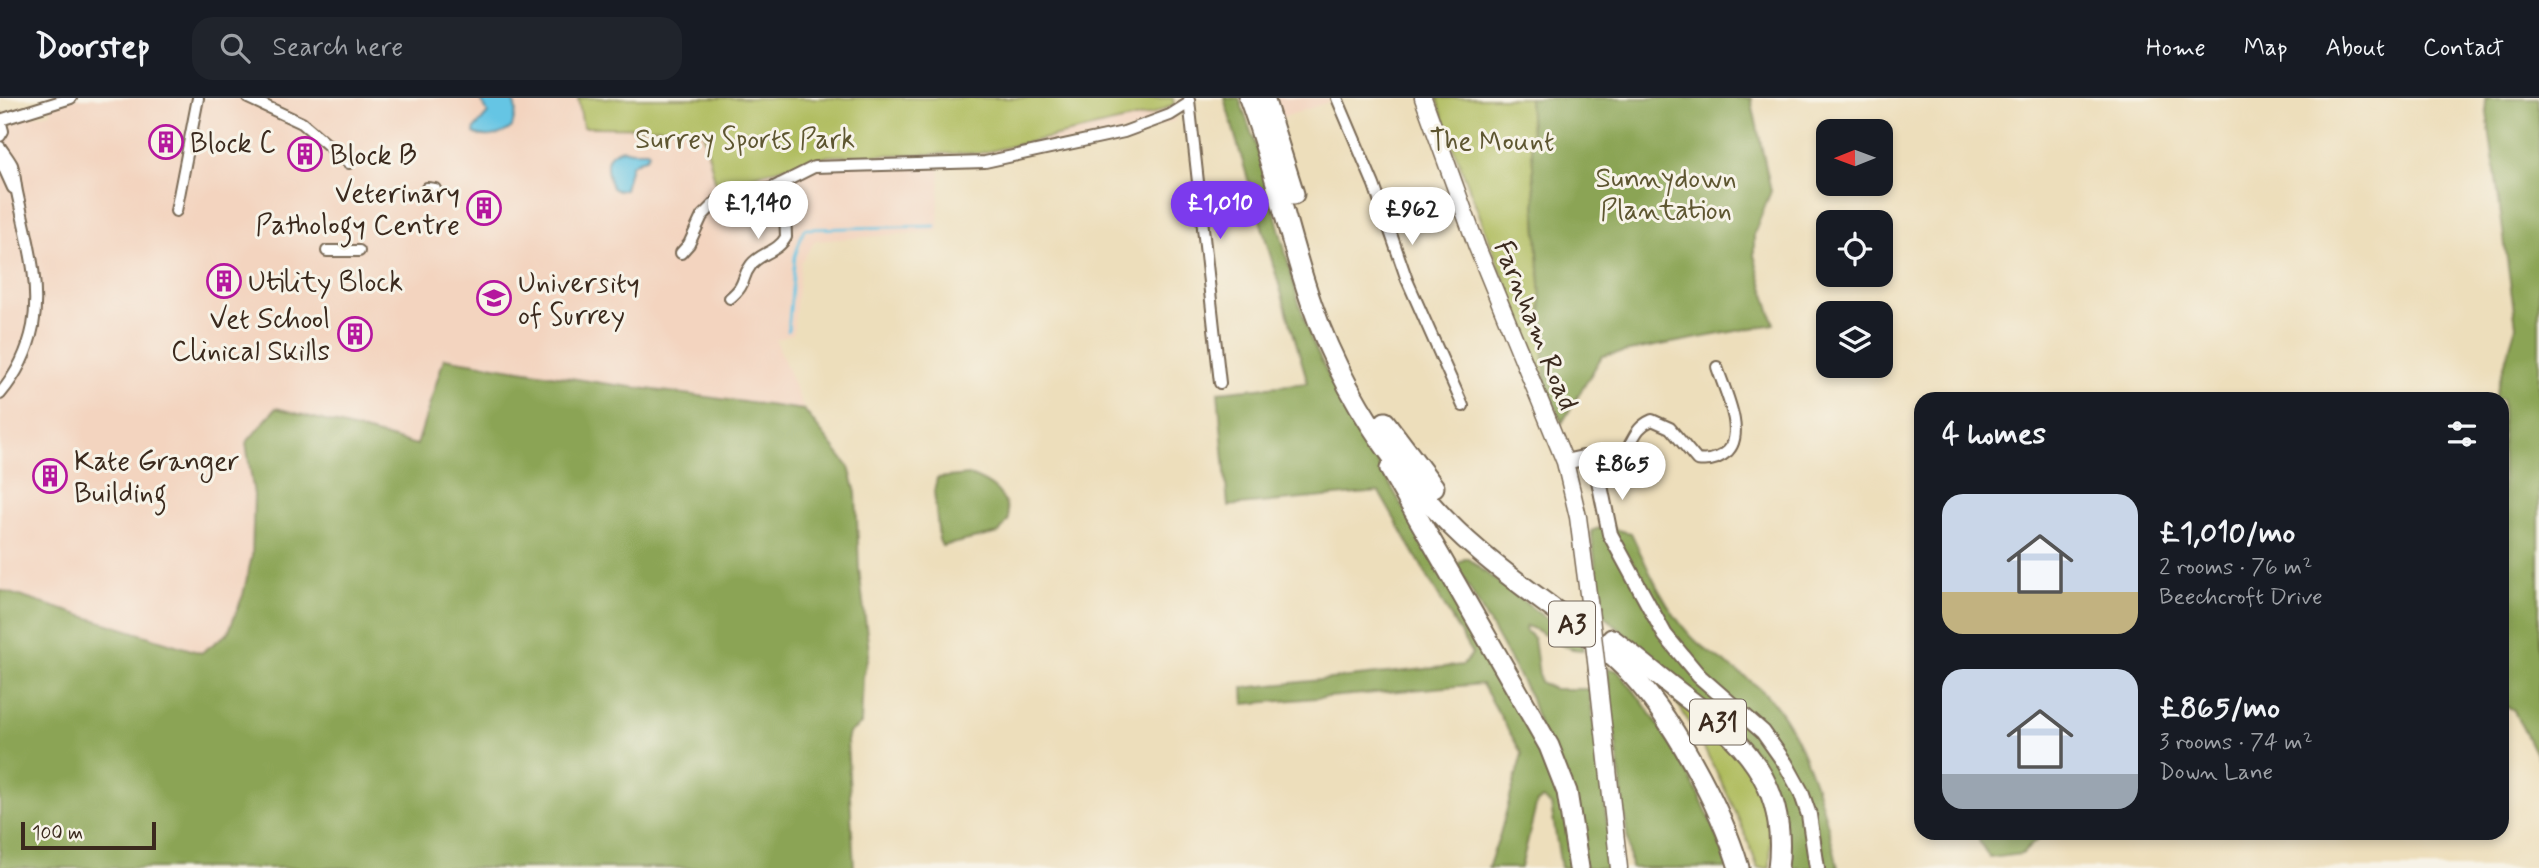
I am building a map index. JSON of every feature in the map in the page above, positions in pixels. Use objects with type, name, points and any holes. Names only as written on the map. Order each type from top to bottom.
[{"type":"highway","name":"A3","points":[[1249,98],[1270,159],[1312,306],[1343,378],[1405,496],[1549,746],[1567,792],[1579,868]]},
{"type":"highway","name":"A3","points":[[1264,98],[1287,167],[1319,285],[1342,346],[1366,392],[1422,473],[1475,531],[1529,577],[1612,639],[1643,671],[1672,707],[1730,812],[1751,868]]},
{"type":"highway","name":"A3","points":[[1362,411],[1398,465],[1455,530],[1494,564],[1605,650],[1641,685],[1661,711],[1696,771],[1718,813],[1739,868]]},
{"type":"highway","name":"A31","points":[[1612,639],[1710,715],[1746,750],[1764,781],[1775,809],[1780,838],[1778,868]]},
{"type":"main road","name":"Farnham Road","points":[[1423,98],[1477,247],[1566,463],[1578,517],[1619,868]]},
{"type":"street","points":[[0,136],[3,131],[0,120],[52,101],[71,98]]},
{"type":"street","points":[[176,211],[198,98]]},
{"type":"street","points":[[248,98],[302,123],[349,163]]},
{"type":"street","points":[[1337,98],[1374,185],[1407,280],[1463,406]]},
{"type":"street","points":[[681,253],[689,244],[702,216],[718,200],[780,184],[808,169],[820,166],[954,165],[985,162],[1124,132],[1171,114],[1189,101],[1220,383]]},
{"type":"street","points":[[0,147],[11,163],[28,240],[34,285],[31,335],[12,379],[0,394]]},
{"type":"street","points":[[730,298],[742,288],[751,264],[777,248],[786,237],[780,184]]},
{"type":"street","points":[[327,251],[359,251]]},
{"type":"street","points":[[1597,471],[1625,453],[1636,431],[1642,424],[1652,420],[1670,428],[1697,460],[1707,461],[1723,455],[1736,438],[1736,427],[1717,367]]},
{"type":"street","points":[[1566,463],[1583,458],[1597,471],[1610,534],[1665,635],[1699,676],[1763,732],[1785,763],[1809,815],[1816,868]]},
{"type":"shaded area","name":"University of Surrey","points":[[51,98],[1173,98],[1175,121],[981,161],[940,164],[938,231],[815,241],[801,262],[793,334],[776,340],[804,410],[602,383],[445,358],[417,446],[276,409],[246,443],[254,495],[252,556],[243,595],[228,633],[201,653],[0,590],[0,129],[8,130],[16,121],[30,116],[51,113]]},
{"type":"shaded area","points":[[1273,98],[1329,98],[1331,101],[1281,118]]},
{"type":"green space","name":"Surrey Sports Park","points":[[578,98],[1173,98],[1174,105],[1153,114],[981,153],[829,156],[716,185],[702,128],[583,127]]},
{"type":"green space","points":[[1224,98],[1239,98],[1261,160],[1311,339],[1332,383],[1554,771],[1576,868],[1561,868],[1551,805],[1543,799],[1537,802],[1521,868],[1488,868],[1522,754],[1482,684],[1244,704],[1243,688],[1463,665],[1472,654],[1379,492],[1228,506],[1218,392],[1308,383]]},
{"type":"green space","name":"The Mount","points":[[1437,98],[1529,98],[1546,386],[1452,144]]},
{"type":"green space","name":"Sunnydown Plantation","points":[[1529,98],[1751,98],[1771,191],[1754,234],[1754,255],[1774,324],[1602,356],[1562,423],[1546,386]]},
{"type":"green space","points":[[2485,98],[2539,98],[2539,760],[2514,711],[2509,708],[2509,392],[2496,392],[2516,326]]},
{"type":"green space","points":[[444,358],[602,383],[804,410],[849,467],[856,493],[859,569],[869,651],[863,677],[861,724],[849,733],[847,741],[854,868],[0,868],[0,590],[201,653],[228,633],[243,595],[252,556],[254,495],[246,443],[276,408],[417,445]]},
{"type":"green space","points":[[969,475],[985,482],[1002,496],[1009,519],[999,533],[942,546],[939,540],[934,491],[937,478]]},
{"type":"green space","points":[[1602,527],[1631,533],[1664,599],[1689,634],[1763,691],[1784,718],[1814,780],[1838,868],[1788,868],[1783,812],[1686,688],[1602,614],[1591,531]]},
{"type":"green space","points":[[1468,559],[1583,647],[1583,650],[1567,648],[1526,626],[1525,630],[1534,639],[1540,682],[1554,689],[1589,689],[1613,868],[1584,868],[1530,696],[1458,568],[1458,564]]},
{"type":"green space","points":[[1607,668],[1618,671],[1668,740],[1696,789],[1729,868],[1631,868]]},
{"type":"green space","points":[[1669,690],[1744,759],[1761,788],[1771,837],[1770,868],[1758,868],[1719,776]]},
{"type":"green space","points":[[1979,840],[2037,840],[2022,854],[1990,858]]},
{"type":"water","points":[[478,98],[513,98],[516,111],[512,127],[493,136],[474,133],[488,113]]},
{"type":"water","points":[[623,149],[649,153],[647,157],[631,165],[625,189],[618,191],[612,188],[607,164],[611,154]]},
{"type":"waterway","points":[[788,331],[795,256],[804,229],[935,226]]},
{"type":"place","name":"Block C","points":[[166,142]]},
{"type":"place","name":"Block B","points":[[305,154]]},
{"type":"place","name":"Veterinary Pathology Centre","points":[[484,208]]},
{"type":"place","name":"Utility Block","points":[[224,281]]},
{"type":"place","name":"University of Surrey","points":[[494,298]]},
{"type":"place","name":"Vet School Clinical Skills","points":[[355,334]]},
{"type":"place","name":"Kate Granger Building","points":[[50,476]]}]
